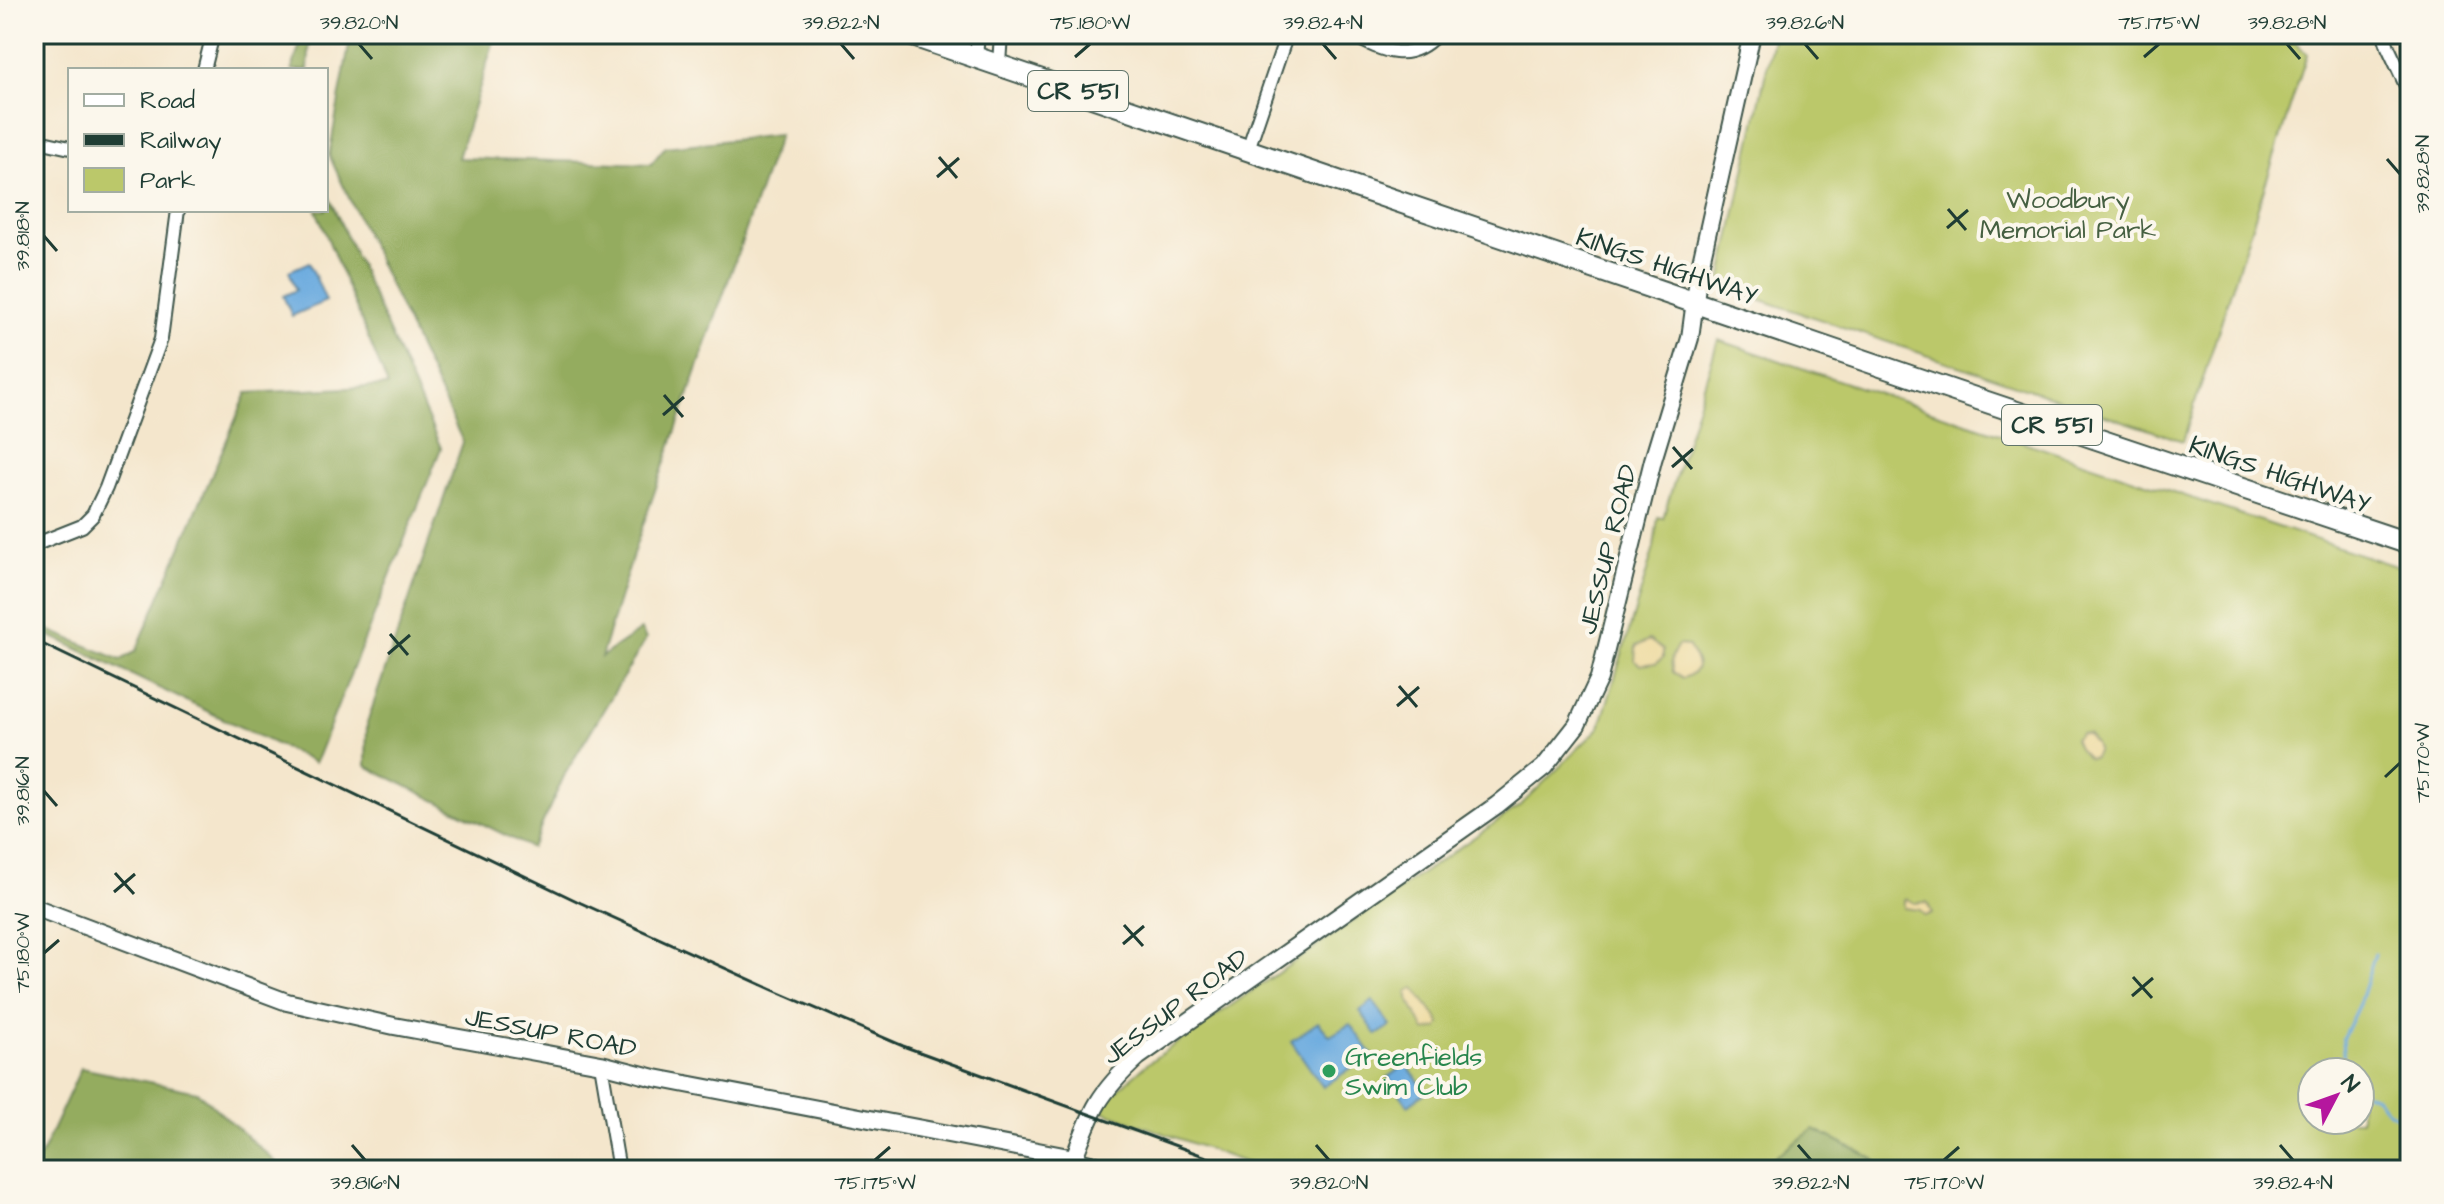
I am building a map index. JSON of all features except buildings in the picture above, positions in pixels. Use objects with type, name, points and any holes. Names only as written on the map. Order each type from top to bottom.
[{"type":"main road","name":"KINGS HIGHWAY","points":[[907,34],[2410,544]]},
{"type":"street","points":[[204,68],[213,34]]},
{"type":"street","points":[[976,57],[978,34]]},
{"type":"street","points":[[999,64],[1001,34]]},
{"type":"street","points":[[1248,149],[1287,34]]},
{"type":"street","points":[[1350,34],[1376,47],[1415,52],[1437,34]]},
{"type":"street","name":"JESSUP ROAD","points":[[34,907],[287,1002],[388,1025],[601,1064],[655,1078],[1074,1158],[1099,1097],[1138,1057],[1497,805],[1544,767],[1577,725],[1599,678],[1609,645],[1653,460],[1690,338],[1699,271],[1752,34]]},
{"type":"street","points":[[2384,34],[2410,94]]},
{"type":"street","points":[[34,140],[68,148]]},
{"type":"street","points":[[34,545],[82,526],[93,515],[106,488],[161,339],[178,212]]},
{"type":"street","points":[[601,1064],[619,1170]]},
{"type":"street","points":[[1074,1158],[1124,1170]]},
{"type":"green space","points":[[303,34],[310,34],[308,68],[293,68]]},
{"type":"green space","points":[[351,34],[496,34],[458,158],[651,164],[665,147],[779,135],[635,548],[601,657],[641,630],[646,639],[565,774],[531,848],[366,766],[367,723],[463,442],[329,155]]},
{"type":"green space","name":"Woodbury Memorial Park","points":[[1774,34],[2287,34],[2307,54],[2183,441],[1720,286]]},
{"type":"green space","points":[[328,194],[441,448],[315,763],[34,628],[34,624],[121,660],[136,651],[247,393],[388,386],[317,212],[328,212]]},
{"type":"green space","points":[[1718,340],[2410,571],[2410,1170],[1882,1170],[1874,1159],[1769,1161],[1763,1170],[1266,1170],[1096,1109],[1148,1063],[1522,804],[1600,727],[1654,548],[1658,517],[1663,518]]},
{"type":"green space","points":[[81,1068],[197,1092],[285,1170],[34,1170]]},
{"type":"green space","points":[[1814,1129],[1874,1159],[1882,1170],[1763,1170],[1769,1161]]},
{"type":"sand","points":[[1649,640],[1663,650],[1663,658],[1656,663],[1640,665],[1635,661],[1636,646]]},
{"type":"sand","points":[[1678,645],[1689,646],[1697,665],[1694,672],[1683,678],[1672,668],[1672,658]]},
{"type":"sand","points":[[2080,733],[2087,734],[2095,743],[2097,750],[2093,757],[2088,758],[2078,748],[2074,739]]},
{"type":"sand","points":[[1904,900],[1914,903],[1927,902],[1932,913],[1925,916],[1920,910],[1904,908]]},
{"type":"sand","points":[[1414,988],[1438,1019],[1438,1028],[1425,1031],[1408,997],[1407,992]]},
{"type":"water","points":[[309,262],[326,301],[292,316],[283,296],[296,290],[289,271]]},
{"type":"water","points":[[1373,1001],[1391,1026],[1377,1035],[1360,1011]]},
{"type":"water","name":"Greenfields Swim Club","points":[[1318,1022],[1330,1036],[1350,1024],[1372,1054],[1323,1087],[1291,1041]]},
{"type":"water","points":[[1406,1064],[1426,1092],[1408,1105],[1388,1077]]},
{"type":"waterway","points":[[2343,1056],[2342,1039],[2359,1004],[2375,954]]},
{"type":"waterway","points":[[2376,1097],[2389,1112],[2410,1123]]},
{"type":"railway","points":[[34,640],[581,903],[773,990],[903,1046],[1242,1170]]},
{"type":"place","name":"Greenfields Swim Club","points":[[1329,1071]]}]
